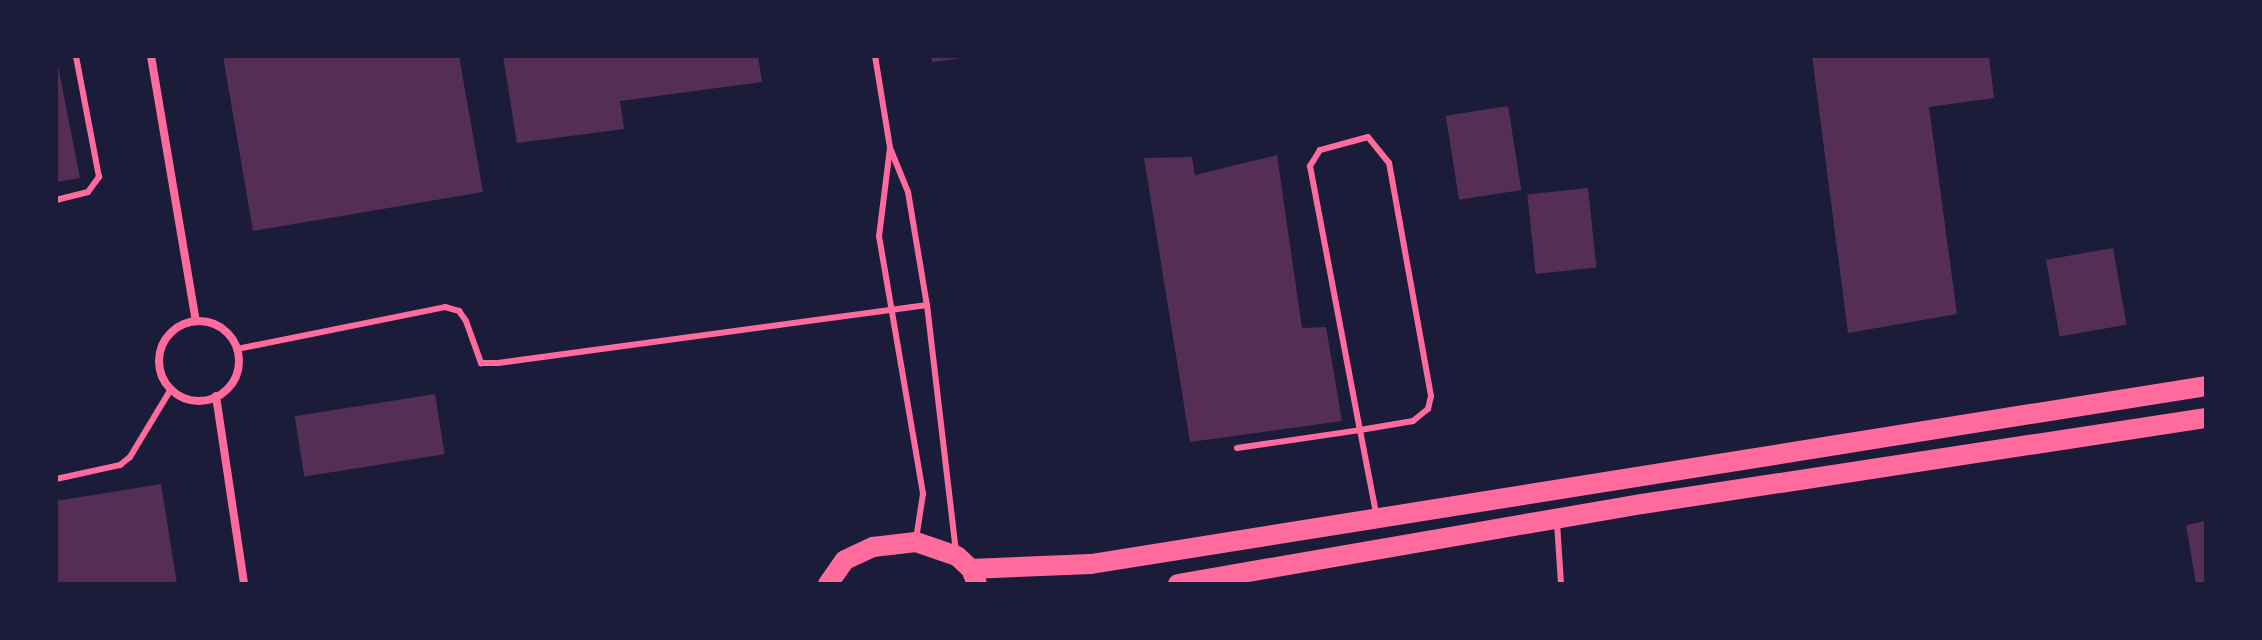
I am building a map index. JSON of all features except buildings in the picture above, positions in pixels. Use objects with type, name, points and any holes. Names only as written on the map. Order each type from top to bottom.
[{"type":"main road","points":[[823,582],[845,560],[873,547],[916,542],[968,570],[1091,564],[2206,386]]},
{"type":"main road","points":[[1178,584],[1556,519],[2206,418]]},
{"type":"street","points":[[151,56],[196,321]]},
{"type":"street","points":[[196,321],[222,328],[237,349],[236,375],[216,396],[194,400],[171,389],[163,379],[160,353],[173,331],[196,321]]},
{"type":"street","points":[[216,396],[244,584]]},
{"type":"lane","points":[[56,200],[88,192],[99,177],[76,56]]},
{"type":"lane","points":[[875,56],[890,148],[908,192],[968,570]]},
{"type":"lane","points":[[1237,448],[1360,430],[1413,421],[1428,409],[1431,396],[1389,163],[1368,137],[1320,150],[1310,166],[1360,430],[1377,517]]},
{"type":"lane","points":[[890,148],[879,236],[923,494],[916,542]]},
{"type":"lane","points":[[237,349],[445,307],[459,311],[466,321],[481,363],[498,363],[927,305]]},
{"type":"lane","points":[[56,479],[120,465],[171,389]]},
{"type":"lane","points":[[1556,519],[1561,584]]}]
